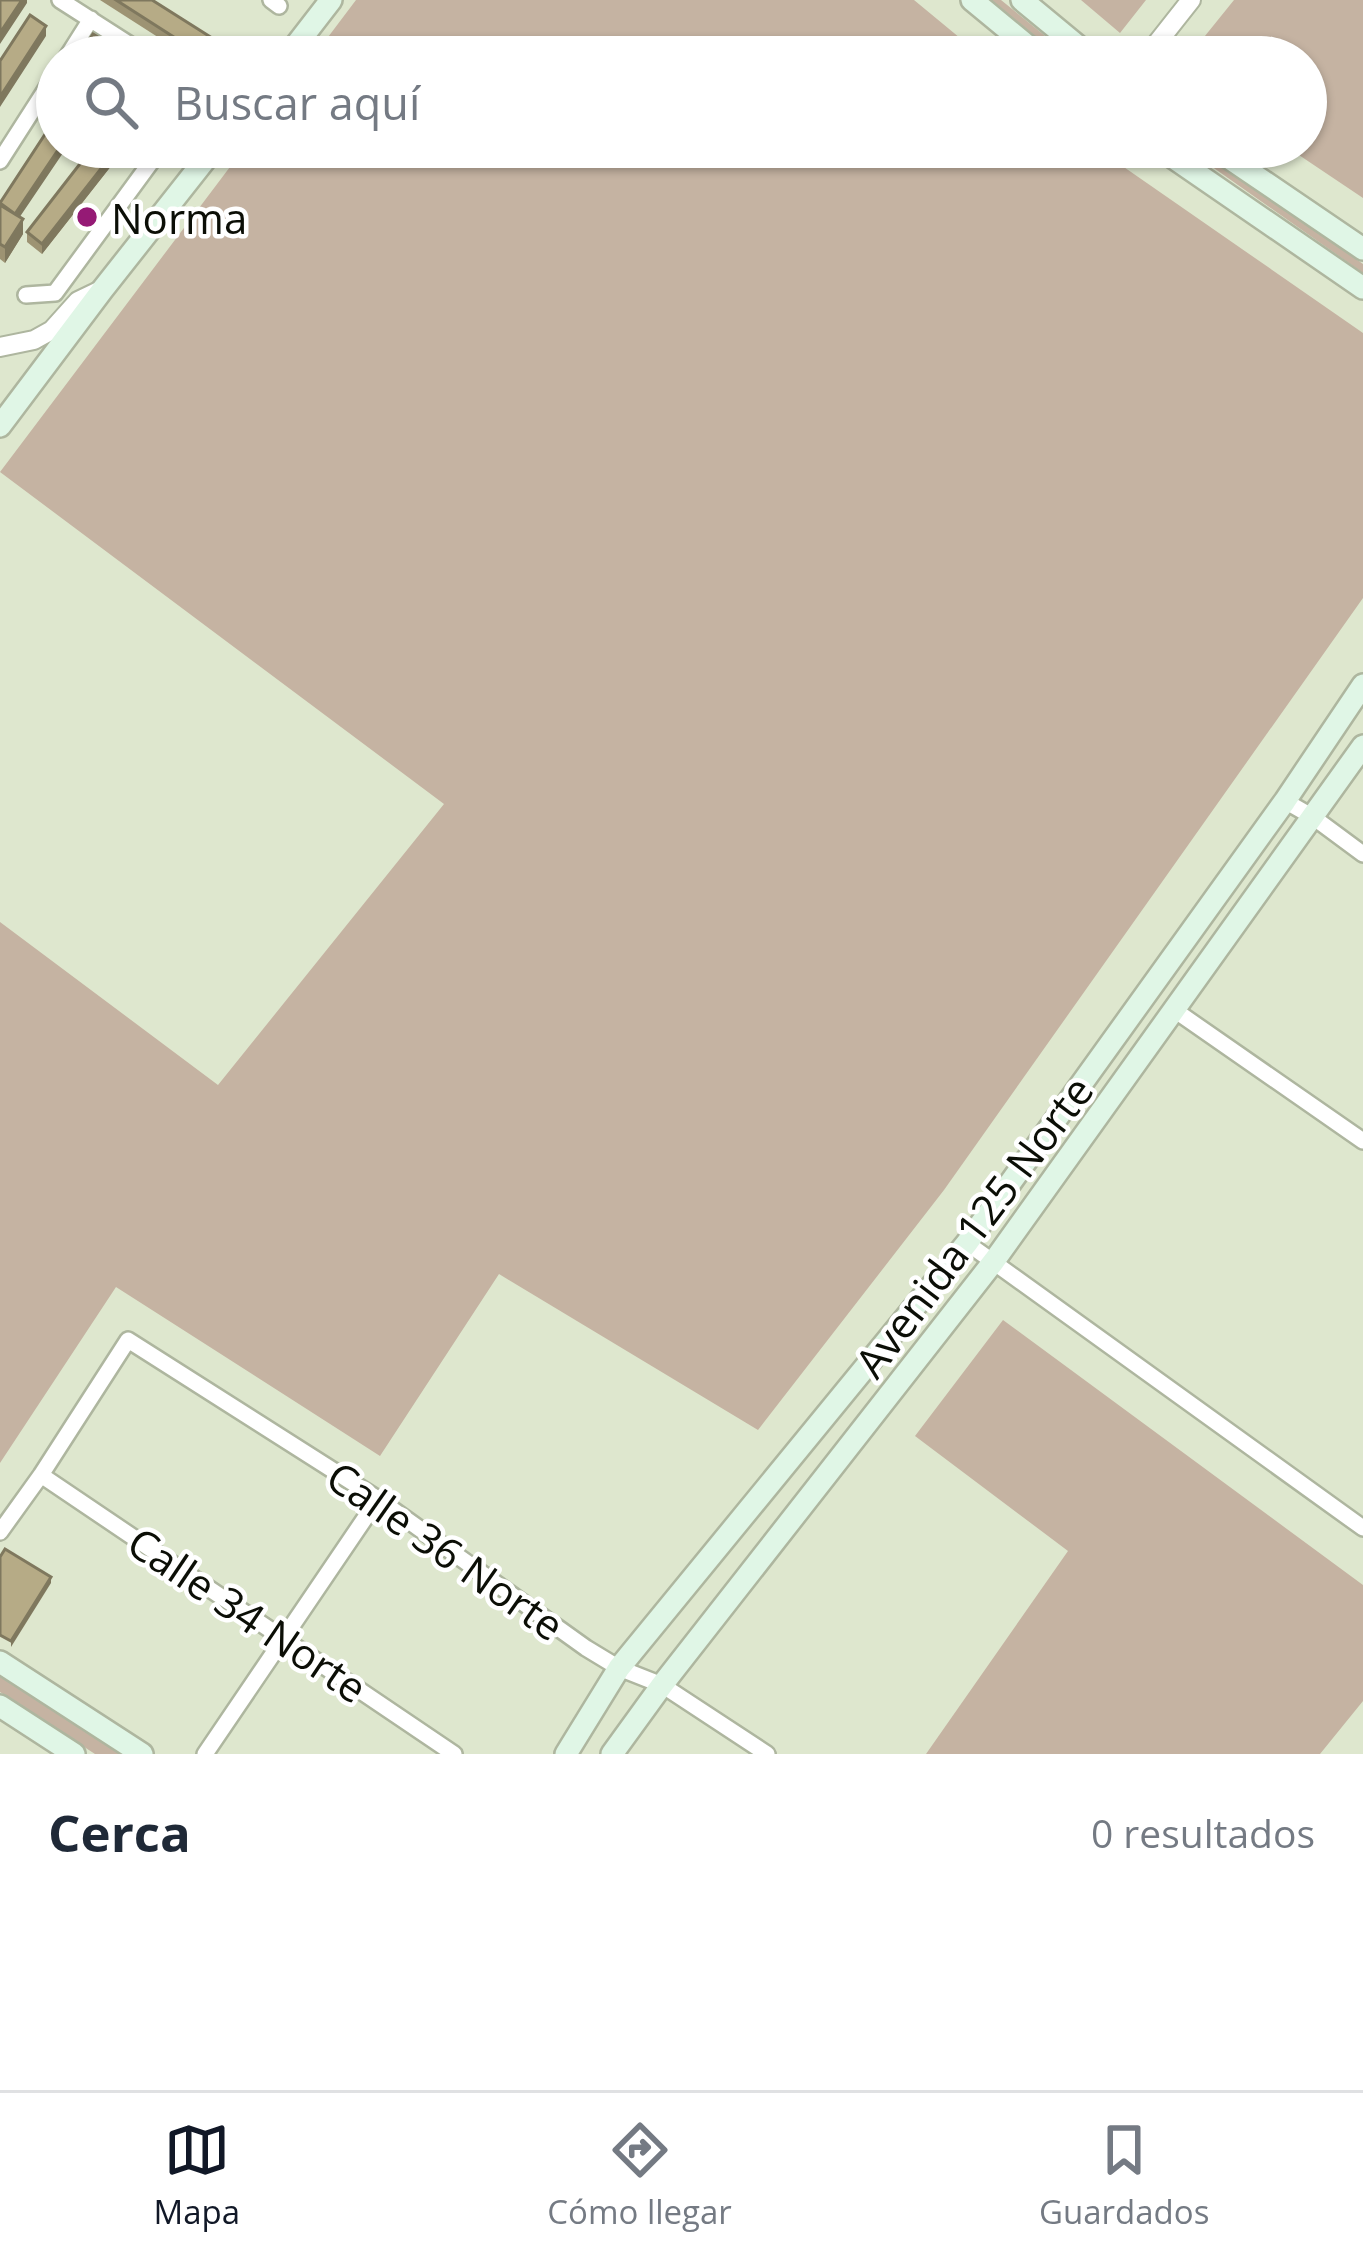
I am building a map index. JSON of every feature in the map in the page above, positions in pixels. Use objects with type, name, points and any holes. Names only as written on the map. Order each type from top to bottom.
[{"type":"main road","points":[[303,36],[331,0]]},
{"type":"main road","points":[[972,0],[1016,36]]},
{"type":"main road","points":[[1022,0],[1066,36]]},
{"type":"main road","points":[[0,427],[199,168]]},
{"type":"main road","points":[[1189,168],[1363,288]]},
{"type":"main road","points":[[1244,168],[1363,249]]},
{"type":"main road","name":"Avenida 125 Norte","points":[[566,1754],[620,1668],[967,1244],[1363,685]]},
{"type":"main road","name":"Avenida 125 Norte","points":[[612,1754],[994,1261],[1363,746]]},
{"type":"main road","points":[[0,1662],[142,1754]]},
{"type":"main road","points":[[0,1706],[74,1754]]},
{"type":"street","points":[[60,0],[117,36]]},
{"type":"street","points":[[1163,36],[1191,0]]},
{"type":"street","points":[[80,36],[91,19]]},
{"type":"street","points":[[0,161],[36,105]]},
{"type":"street","points":[[26,295],[55,293],[147,168]]},
{"type":"street","points":[[0,347],[34,340],[52,330],[78,301],[104,289]]},
{"type":"street","points":[[1285,801],[1363,854]]},
{"type":"street","points":[[1173,1009],[1363,1141]]},
{"type":"street","points":[[967,1244],[1363,1528]]},
{"type":"street","name":"Calle 36 Norte","points":[[41,1475],[128,1340],[378,1499],[586,1648],[662,1685],[766,1754]]},
{"type":"street","points":[[0,1532],[41,1475]]},
{"type":"street","name":"Calle 34 Norte","points":[[41,1475],[454,1754]]},
{"type":"street","points":[[205,1754],[378,1499]]},
{"type":"shaded area","points":[[356,0],[914,0],[958,36],[329,36]]},
{"type":"shaded area","points":[[990,0],[1001,0],[1045,36],[1035,36]]},
{"type":"shaded area","points":[[1081,0],[1146,0],[1120,33]]},
{"type":"shaded area","points":[[1234,0],[1363,0],[1363,198],[1318,168],[1327,168],[1327,36],[1205,36]]},
{"type":"shaded area","points":[[229,168],[1125,168],[1363,333],[1363,598],[944,1190],[758,1430],[499,1274],[380,1456],[116,1287],[0,1463],[0,922],[218,1085],[444,804],[0,472]]},
{"type":"shaded area","points":[[1214,168],[1225,168],[1363,264],[1363,273]]},
{"type":"shaded area","points":[[1003,1320],[1363,1585],[1363,1701],[1320,1754],[926,1754],[1068,1551],[915,1436]]},
{"type":"shaded area","points":[[0,1674],[121,1754],[95,1754],[0,1692]]},
{"type":"building","points":[[22,0],[0,33],[0,1]]},
{"type":"building","points":[[116,0],[152,0],[209,36],[172,36]]},
{"type":"building","points":[[30,15],[46,26],[0,97],[0,61]]},
{"type":"building","points":[[36,148],[36,168],[46,168],[15,214],[0,203]]},
{"type":"building","points":[[77,168],[102,168],[42,244],[27,232]]},
{"type":"building","points":[[0,205],[23,219],[5,247],[0,244]]},
{"type":"building","points":[[5,1549],[51,1577],[11,1641],[0,1635],[0,1557]]},
{"type":"place","name":"Norma","points":[[87,217]]}]
